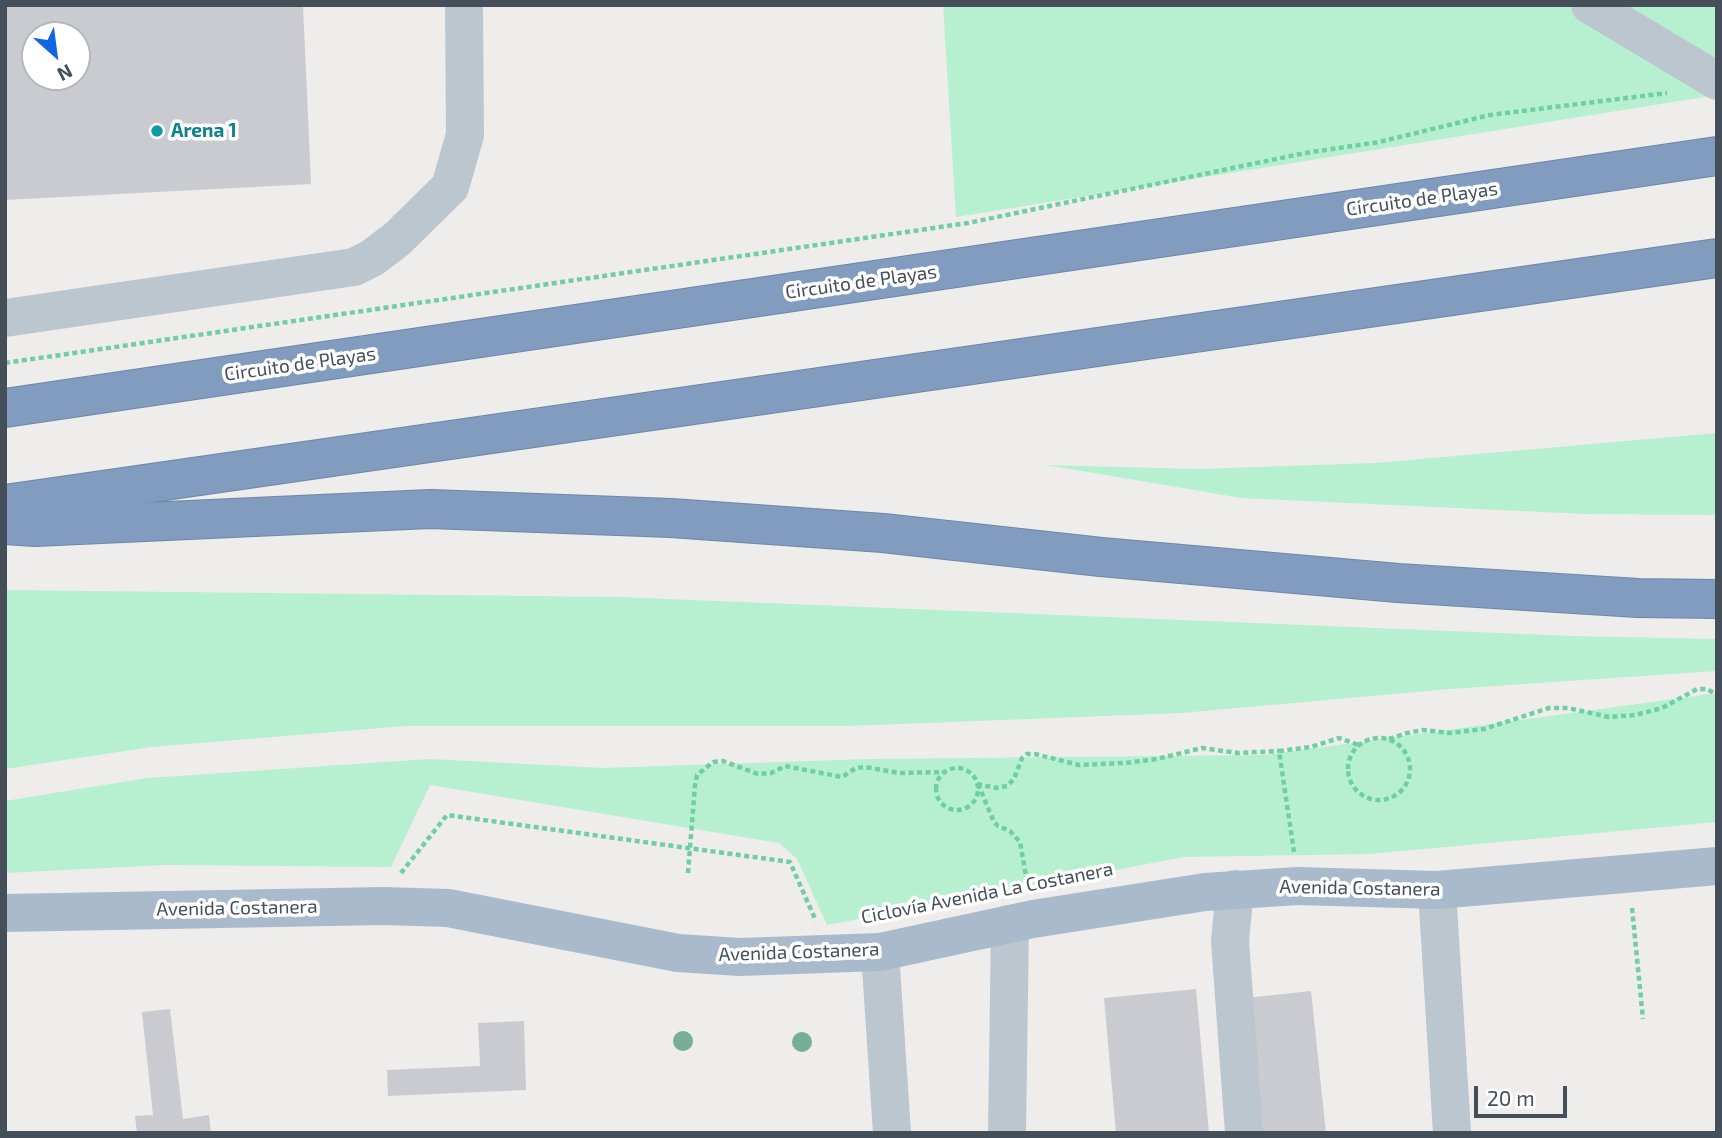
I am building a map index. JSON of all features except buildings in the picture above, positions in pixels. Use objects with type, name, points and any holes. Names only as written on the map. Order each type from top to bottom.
[{"type":"highway","name":"Circuito de Playas","points":[[5,408],[1717,156]]},
{"type":"highway","points":[[5,504],[1717,258]]},
{"type":"highway","points":[[1608,273],[1717,275]]},
{"type":"highway","points":[[5,525],[34,527],[430,509],[671,518],[883,533],[1101,557],[1398,583],[1638,598],[1717,599]]},
{"type":"main road","name":"Avenida Costanera","points":[[5,913],[384,905],[448,908],[678,953],[740,957],[880,952],[1022,922],[1205,892],[1298,886],[1437,890],[1717,866]]},
{"type":"street","points":[[5,318],[342,269],[354,267],[372,258],[397,239],[450,187],[466,135],[464,5]]},
{"type":"street","points":[[1590,5],[1717,81]]},
{"type":"street","points":[[1234,890],[1230,942],[1244,1133]]},
{"type":"street","points":[[1437,890],[1452,1133]]},
{"type":"street","points":[[1007,1133],[1022,922]]},
{"type":"street","points":[[880,952],[892,1133]]},
{"type":"path","points":[[5,363],[968,223],[1305,153],[1379,142],[1490,115],[1677,92]]},
{"type":"path","points":[[1389,739],[1406,752],[1410,773],[1407,783],[1393,798],[1383,801],[1363,797],[1349,782],[1348,762],[1359,745],[1368,739],[1389,739],[1423,730],[1450,733],[1484,729],[1549,708],[1568,708],[1609,716],[1635,715],[1662,708],[1697,689],[1707,689],[1717,695]]},
{"type":"path","points":[[977,784],[996,788],[1007,786],[1014,779],[1022,758],[1027,754],[1079,765],[1157,759],[1202,748],[1238,754],[1279,751],[1311,747],[1339,738],[1359,745]]},
{"type":"path","points":[[1279,751],[1298,886]]},
{"type":"path","points":[[688,873],[697,775],[713,762],[723,761],[758,774],[771,773],[785,766],[842,777],[856,768],[865,767],[900,774],[964,769],[970,772],[977,784],[994,822],[998,827],[1010,831],[1020,842],[1022,922]]},
{"type":"path","points":[[945,772],[937,783],[936,791],[942,803],[954,810],[973,803],[978,790],[977,784]]},
{"type":"path","points":[[396,880],[447,815],[790,862],[817,922]]},
{"type":"path","points":[[1628,874],[1643,1019]]},
{"type":"green space","points":[[943,5],[1717,5],[1717,95],[956,217]]},
{"type":"green space","points":[[1717,433],[1717,515],[1585,514],[1241,498],[1046,465],[1198,469],[1375,463]]},
{"type":"green space","points":[[5,590],[620,597],[1572,636],[1717,639],[1717,671],[1450,689],[1182,713],[848,726],[407,726],[152,747],[5,769]]},
{"type":"green space","points":[[1717,693],[1717,822],[1370,854],[1184,857],[827,925],[797,859],[779,843],[430,785],[391,867],[166,865],[5,873],[5,801],[147,778],[430,759],[603,768],[868,759],[1265,755]]},
{"type":"place","name":"Arena 1","points":[[157,131]]}]
